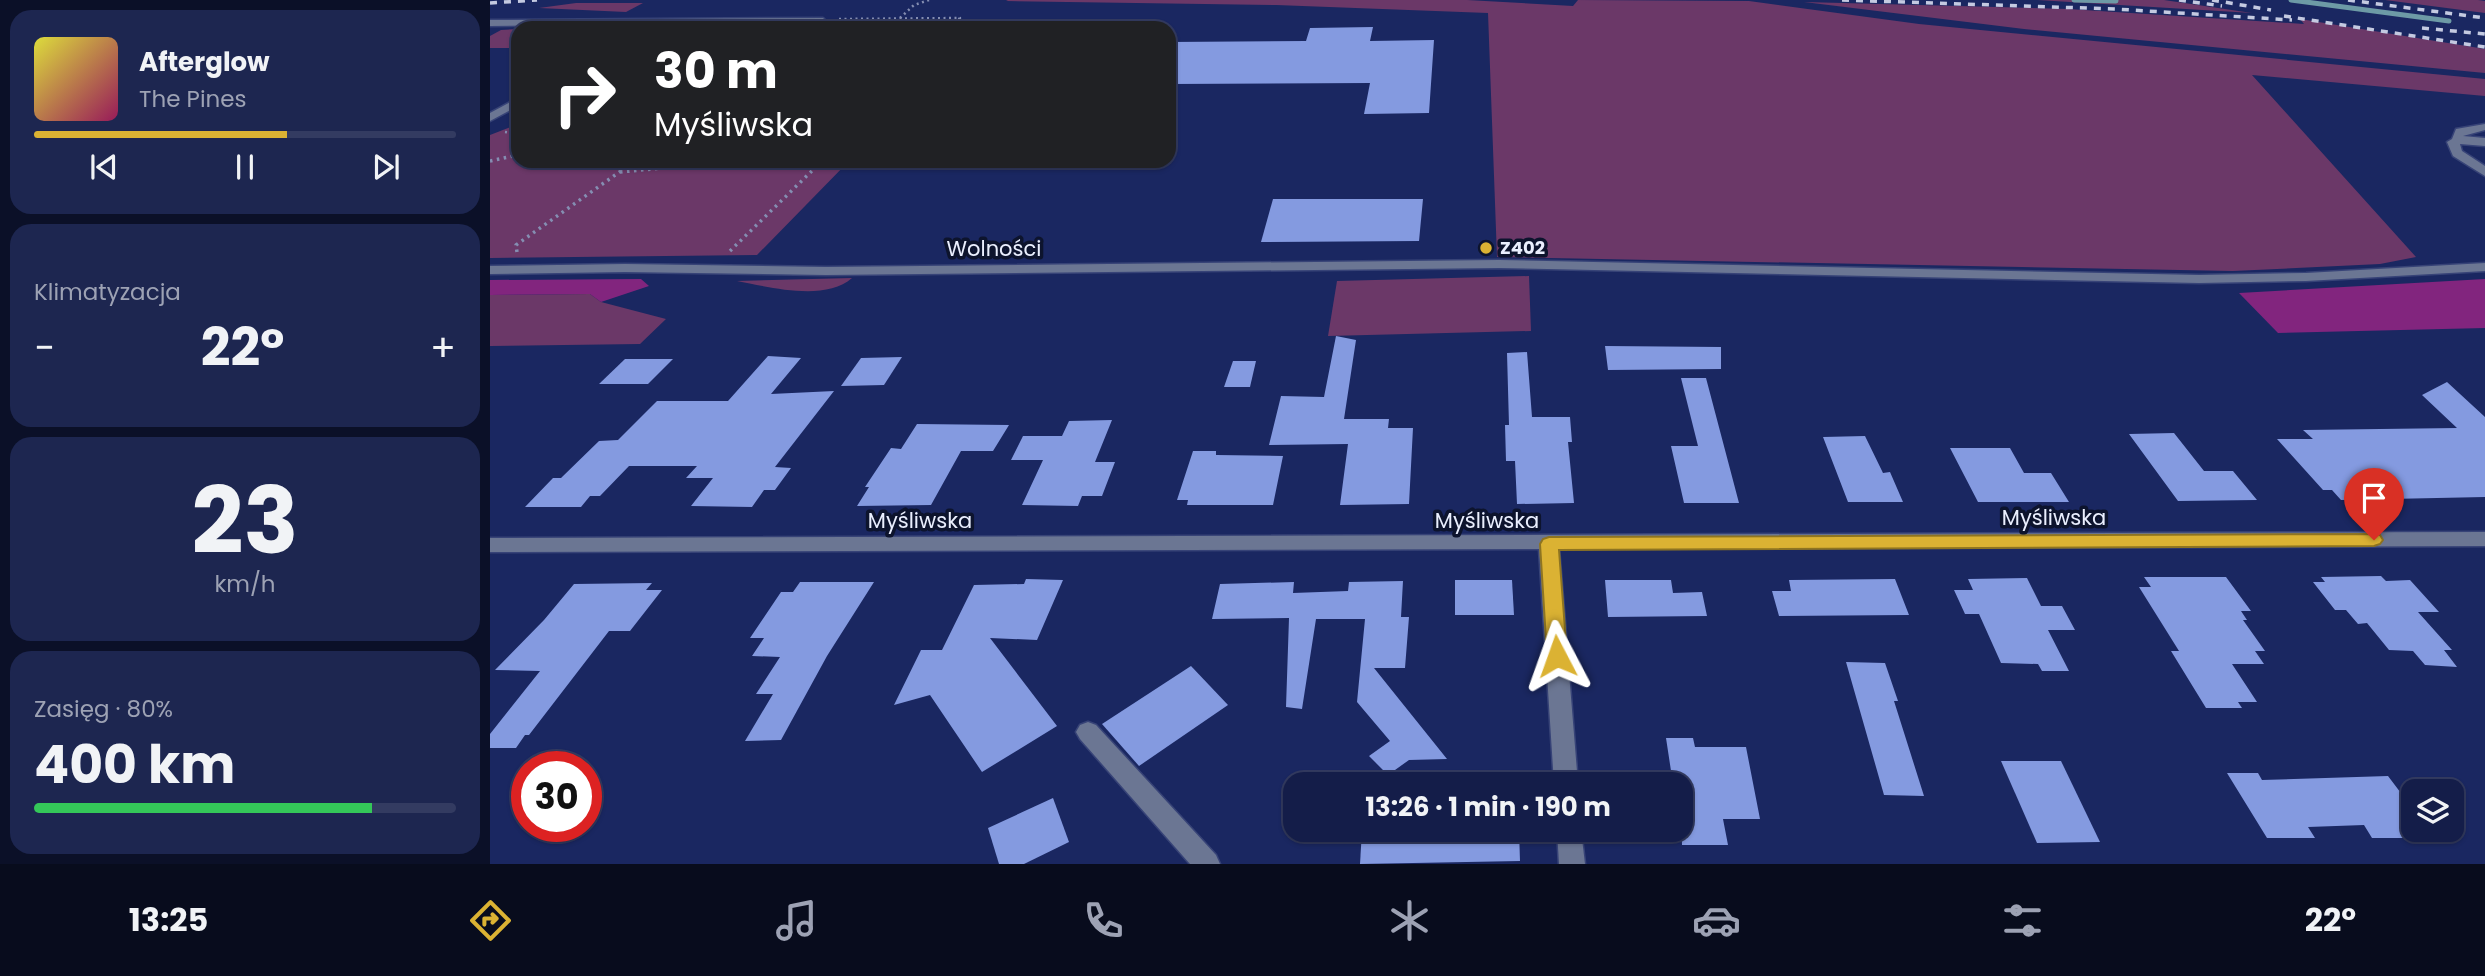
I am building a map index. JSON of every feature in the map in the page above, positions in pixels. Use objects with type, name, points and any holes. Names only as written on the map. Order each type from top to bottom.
[{"type":"street","points":[[583,21],[820,20]]},
{"type":"street","points":[[490,23],[511,22]]},
{"type":"street","points":[[490,33],[511,22]]},
{"type":"street","points":[[490,118],[511,106]]},
{"type":"street","points":[[2453,142],[2460,131],[2485,127]]},
{"type":"street","points":[[2453,142],[2466,139],[2485,142]]},
{"type":"street","points":[[2453,142],[2457,153],[2485,172]]},
{"type":"street","name":"Wolności","points":[[490,270],[625,268],[826,271],[1499,264],[2199,279],[2306,277],[2485,267]]},
{"type":"street","name":"Myśliwska","points":[[490,545],[2485,540]]},
{"type":"street","points":[[1549,544],[1565,772]]},
{"type":"street","points":[[1088,732],[1207,864]]},
{"type":"street","points":[[1570,842],[1572,864]]},
{"type":"path","points":[[899,19],[914,5],[929,0]]},
{"type":"path","points":[[820,20],[960,18],[957,21]]},
{"type":"path","points":[[490,161],[511,156]]},
{"type":"path","points":[[518,260],[516,245],[624,168]]},
{"type":"path","points":[[618,172],[656,168]]},
{"type":"path","points":[[729,252],[815,168]]},
{"type":"shaded area","points":[[1467,0],[1573,6],[1578,0],[1749,1],[1919,24],[2485,79],[2485,96],[2252,75],[2416,257],[2380,264],[2233,271],[1497,257],[1488,13],[1276,5],[1006,1]]},
{"type":"shaded area","points":[[2037,0],[2164,0],[2252,13]]},
{"type":"shaded area","points":[[2385,0],[2478,0],[2485,1],[2485,13]]},
{"type":"shaded area","points":[[1804,2],[2068,9],[2304,24],[2300,19],[2485,49],[2485,73],[2024,29]]},
{"type":"shaded area","points":[[576,3],[643,3],[626,12],[539,8]]},
{"type":"shaded area","points":[[929,20],[934,21],[823,21]]},
{"type":"shaded area","points":[[511,29],[511,48],[490,48],[490,36],[501,30]]},
{"type":"shaded area","points":[[511,127],[511,168],[842,168],[757,255],[490,258],[490,135]]},
{"type":"shaded area","points":[[1529,276],[1531,331],[1328,336],[1337,281]]},
{"type":"shaded area","points":[[852,278],[841,285],[812,291],[780,289],[737,281]]},
{"type":"shaded area","points":[[641,279],[649,286],[601,302],[590,294],[490,295],[490,280]]},
{"type":"shaded area","points":[[2485,279],[2485,328],[2278,333],[2239,293]]},
{"type":"shaded area","points":[[590,294],[601,302],[666,319],[640,344],[490,346],[490,295]]},
{"type":"building","points":[[1373,27],[1370,41],[1434,40],[1429,113],[1364,114],[1370,83],[1176,84],[1176,42],[1306,41],[1310,28]]},
{"type":"building","points":[[1273,199],[1423,199],[1419,241],[1261,242]]},
{"type":"building","points":[[1336,336],[1356,340],[1344,419],[1389,419],[1388,428],[1413,428],[1409,504],[1340,505],[1348,444],[1269,445],[1281,396],[1324,397]]},
{"type":"building","points":[[1605,346],[1721,347],[1721,369],[1608,370]]},
{"type":"building","points":[[1527,352],[1532,417],[1570,417],[1572,442],[1568,442],[1574,503],[1517,504],[1515,461],[1506,461],[1505,425],[1509,425],[1507,353]]},
{"type":"building","points":[[768,356],[801,358],[771,394],[834,391],[775,467],[791,468],[775,490],[764,490],[752,507],[691,506],[713,478],[686,478],[697,466],[629,466],[600,496],[590,496],[581,507],[525,507],[553,478],[561,478],[599,441],[618,440],[657,401],[728,401]]},
{"type":"building","points":[[902,357],[884,385],[841,386],[861,358]]},
{"type":"building","points":[[625,359],[673,359],[648,384],[599,384]]},
{"type":"building","points":[[1233,361],[1256,361],[1250,387],[1224,387]]},
{"type":"building","points":[[1681,378],[1706,378],[1739,503],[1684,503],[1671,446],[1698,446]]},
{"type":"building","points":[[2447,382],[2485,417],[2485,497],[2341,500],[2332,490],[2323,490],[2277,439],[2313,439],[2303,430],[2457,428],[2422,395]]},
{"type":"building","points":[[1112,420],[1095,462],[1115,462],[1102,496],[1082,496],[1078,506],[1022,505],[1043,460],[1011,460],[1023,436],[1062,436],[1069,421]]},
{"type":"building","points":[[917,424],[1009,425],[993,451],[961,451],[931,505],[857,506],[869,487],[865,487],[891,448],[901,449]]},
{"type":"building","points":[[2174,433],[2204,471],[2233,471],[2257,500],[2178,501],[2129,434]]},
{"type":"building","points":[[1865,436],[1883,473],[1890,472],[1903,502],[1848,502],[1823,437]]},
{"type":"building","points":[[1950,448],[2010,448],[2024,473],[2051,473],[2069,502],[1978,502]]},
{"type":"building","points":[[1193,451],[1216,451],[1216,455],[1283,456],[1273,505],[1187,505],[1188,500],[1177,500]]},
{"type":"building","points":[[2381,576],[2386,581],[2410,580],[2439,612],[2418,612],[2452,650],[2444,650],[2457,667],[2425,665],[2413,651],[2389,650],[2367,623],[2358,624],[2346,610],[2335,610],[2313,582],[2325,582],[2321,577]]},
{"type":"building","points":[[2144,577],[2226,577],[2251,611],[2241,611],[2247,620],[2243,620],[2265,651],[2255,651],[2264,664],[2232,664],[2257,702],[2238,702],[2242,708],[2206,708],[2171,651],[2179,651],[2139,587],[2151,587]]},
{"type":"building","points":[[2027,578],[2041,606],[2062,606],[2075,630],[2048,630],[2069,671],[2042,671],[2038,664],[2001,663],[1979,614],[1965,614],[1954,590],[1973,590],[1968,579]]},
{"type":"building","points":[[1026,579],[1063,580],[1037,640],[990,638],[1057,726],[982,772],[930,695],[894,705],[921,650],[942,650],[974,585],[1024,584]]},
{"type":"building","points":[[1895,579],[1909,615],[1779,616],[1772,591],[1791,591],[1789,580]]},
{"type":"building","points":[[1455,580],[1512,580],[1514,615],[1455,615]]},
{"type":"building","points":[[1605,580],[1671,580],[1673,593],[1702,592],[1707,616],[1608,617]]},
{"type":"building","points":[[1403,581],[1401,617],[1409,617],[1405,668],[1374,668],[1447,759],[1409,760],[1392,772],[1385,772],[1369,756],[1390,741],[1357,702],[1365,619],[1316,619],[1302,709],[1286,707],[1289,618],[1212,619],[1220,584],[1294,582],[1293,593],[1348,591],[1349,582]]},
{"type":"building","points":[[800,582],[874,582],[827,656],[781,740],[745,741],[773,694],[756,694],[780,657],[752,656],[764,638],[750,638],[781,592],[793,592]]},
{"type":"building","points":[[652,583],[646,590],[662,590],[630,631],[609,631],[529,735],[525,735],[516,748],[490,748],[490,734],[540,671],[495,670],[544,620],[574,584]]},
{"type":"building","points":[[1846,662],[1885,663],[1924,796],[1884,795]]},
{"type":"building","points":[[1191,666],[1228,705],[1139,766],[1102,724]]},
{"type":"building","points":[[1666,738],[1693,738],[1695,747],[1746,747],[1760,819],[1723,819],[1728,845],[1682,845],[1682,842],[1693,842],[1693,772],[1671,772]]},
{"type":"building","points":[[2001,761],[2061,761],[2100,842],[2037,843]]},
{"type":"building","points":[[2227,773],[2258,773],[2262,780],[2388,776],[2401,793],[2401,838],[2372,838],[2364,825],[2308,827],[2315,838],[2267,838]]},
{"type":"building","points":[[1053,798],[1069,842],[1024,864],[999,864],[988,828]]},
{"type":"building","points":[[1361,842],[1519,842],[1520,861],[1360,864]]},
{"type":"waterway","points":[[2074,0],[2116,1]]},
{"type":"waterway","points":[[2291,0],[2449,21]]},
{"type":"railway","points":[[490,3],[537,0]]},
{"type":"railway","points":[[1842,0],[2115,9],[2292,20]]},
{"type":"railway","points":[[2179,0],[2222,6]]},
{"type":"railway","points":[[2212,0],[2271,10]]},
{"type":"railway","points":[[2348,0],[2485,18]]},
{"type":"railway","points":[[2284,16],[2485,47]]},
{"type":"railway","points":[[2422,28],[2485,34]]},
{"type":"place","name":"Z402","points":[[1486,248]]},
{"type":"route","points":[[1557,656],[1549,544],[2374,540]]}]
